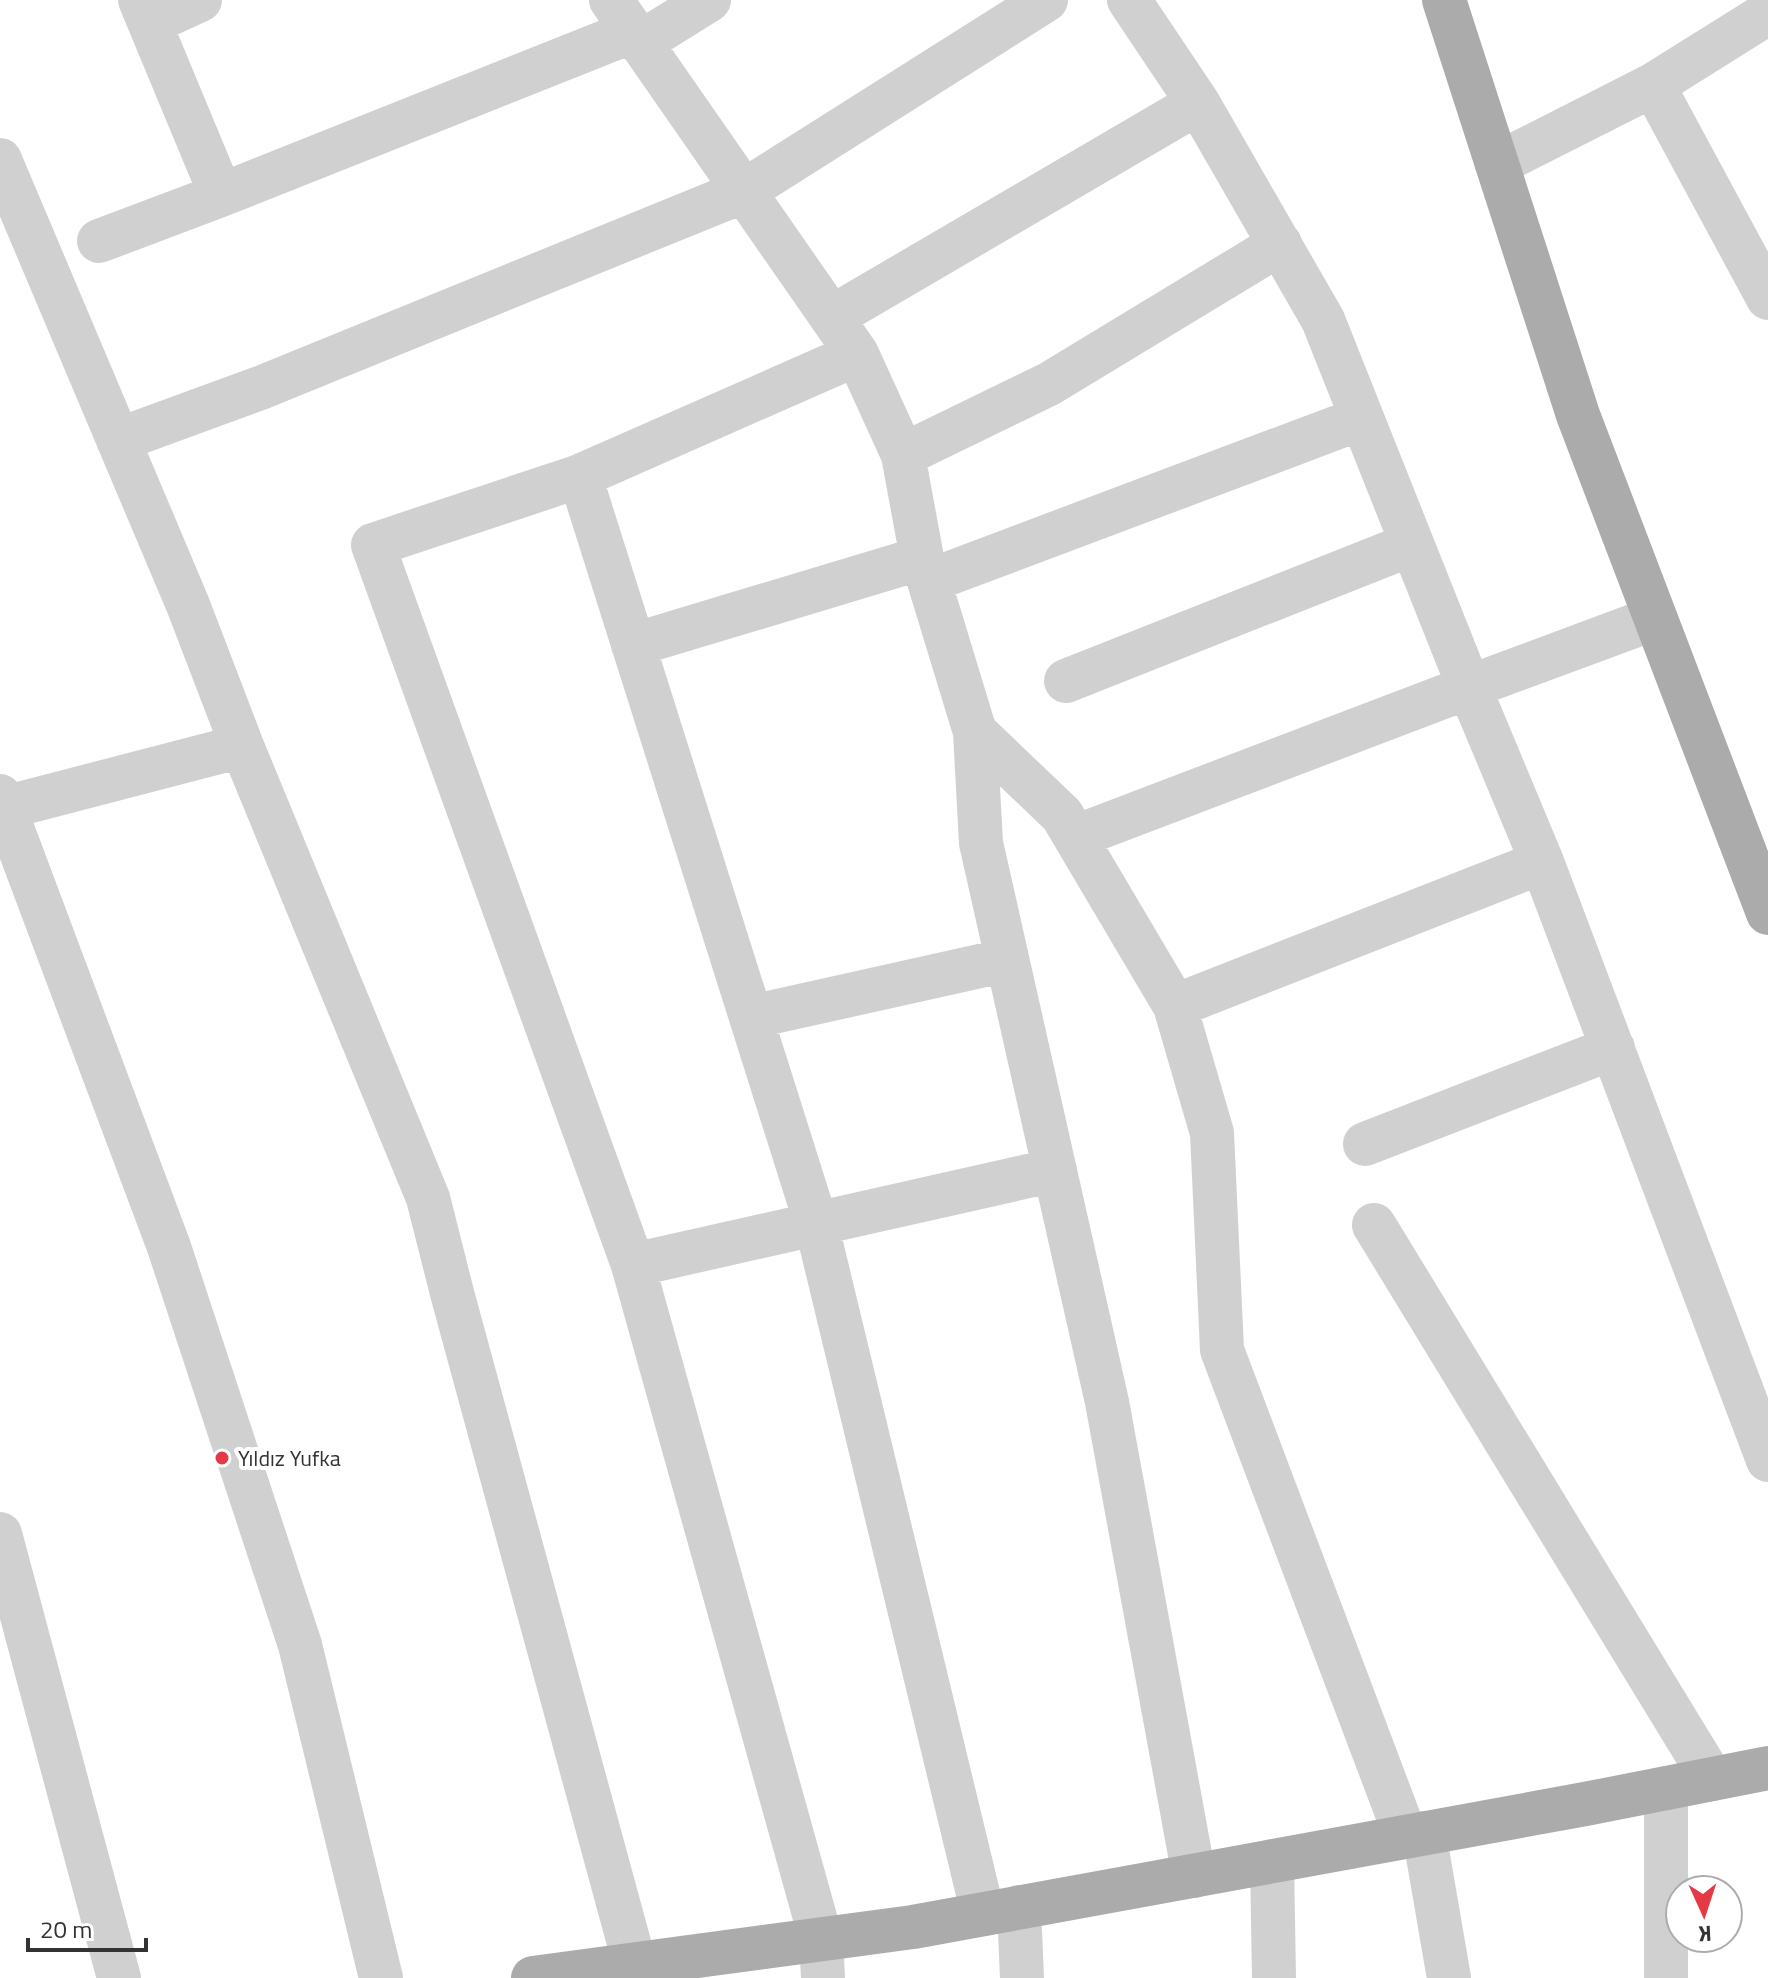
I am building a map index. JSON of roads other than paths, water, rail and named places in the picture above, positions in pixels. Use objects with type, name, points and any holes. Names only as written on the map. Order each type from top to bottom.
[{"type":"main road","points":[[1444,0],[1578,415],[1768,913]]},
{"type":"main road","points":[[560,1976],[635,1965],[822,1959],[913,1927],[1768,1768]]},
{"type":"street","points":[[200,0],[145,12],[221,195]]},
{"type":"street","points":[[99,241],[221,195],[628,25],[709,0]]},
{"type":"street","points":[[118,440],[260,388],[744,191],[1046,0]]},
{"type":"street","points":[[1129,0],[1198,103],[1323,320],[1542,862],[1768,1460]]},
{"type":"street","points":[[1497,164],[1653,85],[1768,13]]},
{"type":"street","points":[[628,25],[857,354],[903,455],[925,570],[975,732],[981,843],[1107,1402],[1194,1876]]},
{"type":"street","points":[[1653,85],[1768,298]]},
{"type":"street","points":[[832,317],[1198,103]]},
{"type":"street","points":[[0,160],[188,605],[242,746],[428,1198],[635,1965]]},
{"type":"street","points":[[903,455],[1049,384],[1280,244]]},
{"type":"street","points":[[822,1959],[633,1265],[373,545],[580,476],[857,354]]},
{"type":"street","points":[[633,645],[925,570],[1362,418]]},
{"type":"street","points":[[580,476],[816,1223],[1001,1911],[1022,1978]]},
{"type":"street","points":[[1066,681],[1412,544]]},
{"type":"street","points":[[1075,837],[1655,618]]},
{"type":"street","points":[[975,732],[1062,815],[1175,1006],[1212,1133],[1222,1350],[1415,1835],[1449,1978]]},
{"type":"street","points":[[242,746],[2,804],[169,1247],[300,1645],[381,1978]]},
{"type":"street","points":[[1175,1006],[1542,862]]},
{"type":"street","points":[[751,1017],[1007,960]]},
{"type":"street","points":[[1365,1144],[1613,1048]]},
{"type":"street","points":[[633,1265],[1055,1170]]},
{"type":"street","points":[[1374,1225],[1712,1779]]},
{"type":"street","points":[[0,1534],[119,1978]]},
{"type":"street","points":[[1666,1788],[1666,1978]]},
{"type":"street","points":[[1272,1861],[1274,1978]]},
{"type":"place","name":"Yıldız Yufka","points":[[222,1458]]}]
